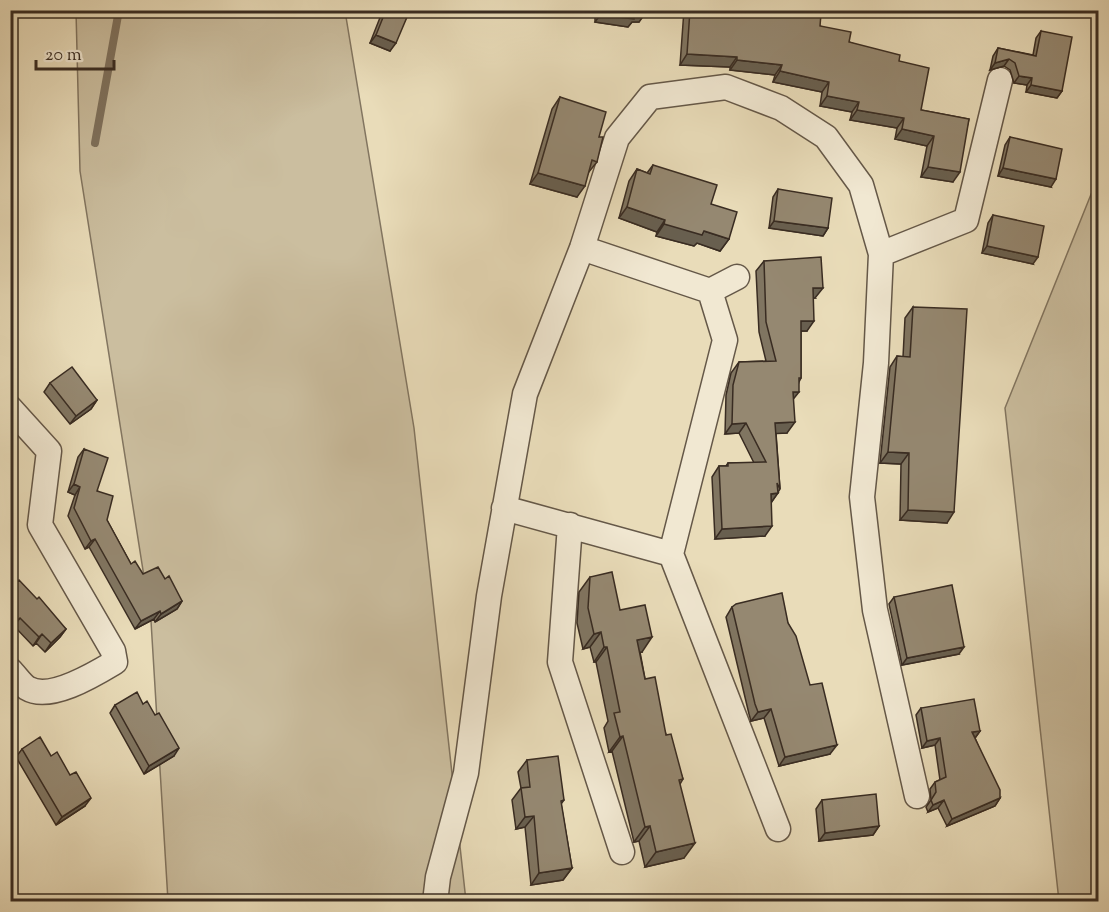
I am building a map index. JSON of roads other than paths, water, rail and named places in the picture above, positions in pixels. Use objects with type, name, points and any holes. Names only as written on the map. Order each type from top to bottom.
[{"type":"street","points":[[881,254],[966,220],[1000,80]]},
{"type":"street","points":[[435,902],[438,878],[465,773],[489,596],[525,394],[582,248],[617,138],[650,97],[726,87],[781,108],[826,137],[861,185],[881,254],[876,363],[862,497],[875,610],[917,796]]},
{"type":"street","points":[[582,248],[710,291],[737,277]]},
{"type":"street","points":[[710,291],[725,340],[671,554],[778,829]]},
{"type":"street","points":[[10,408],[49,451],[40,525],[113,651],[116,662],[90,678],[44,694],[28,688],[10,670]]},
{"type":"street","points":[[504,508],[671,554]]},
{"type":"street","points":[[570,525],[560,662],[622,852]]},
{"type":"waterway","points":[[95,143],[119,10]]}]
